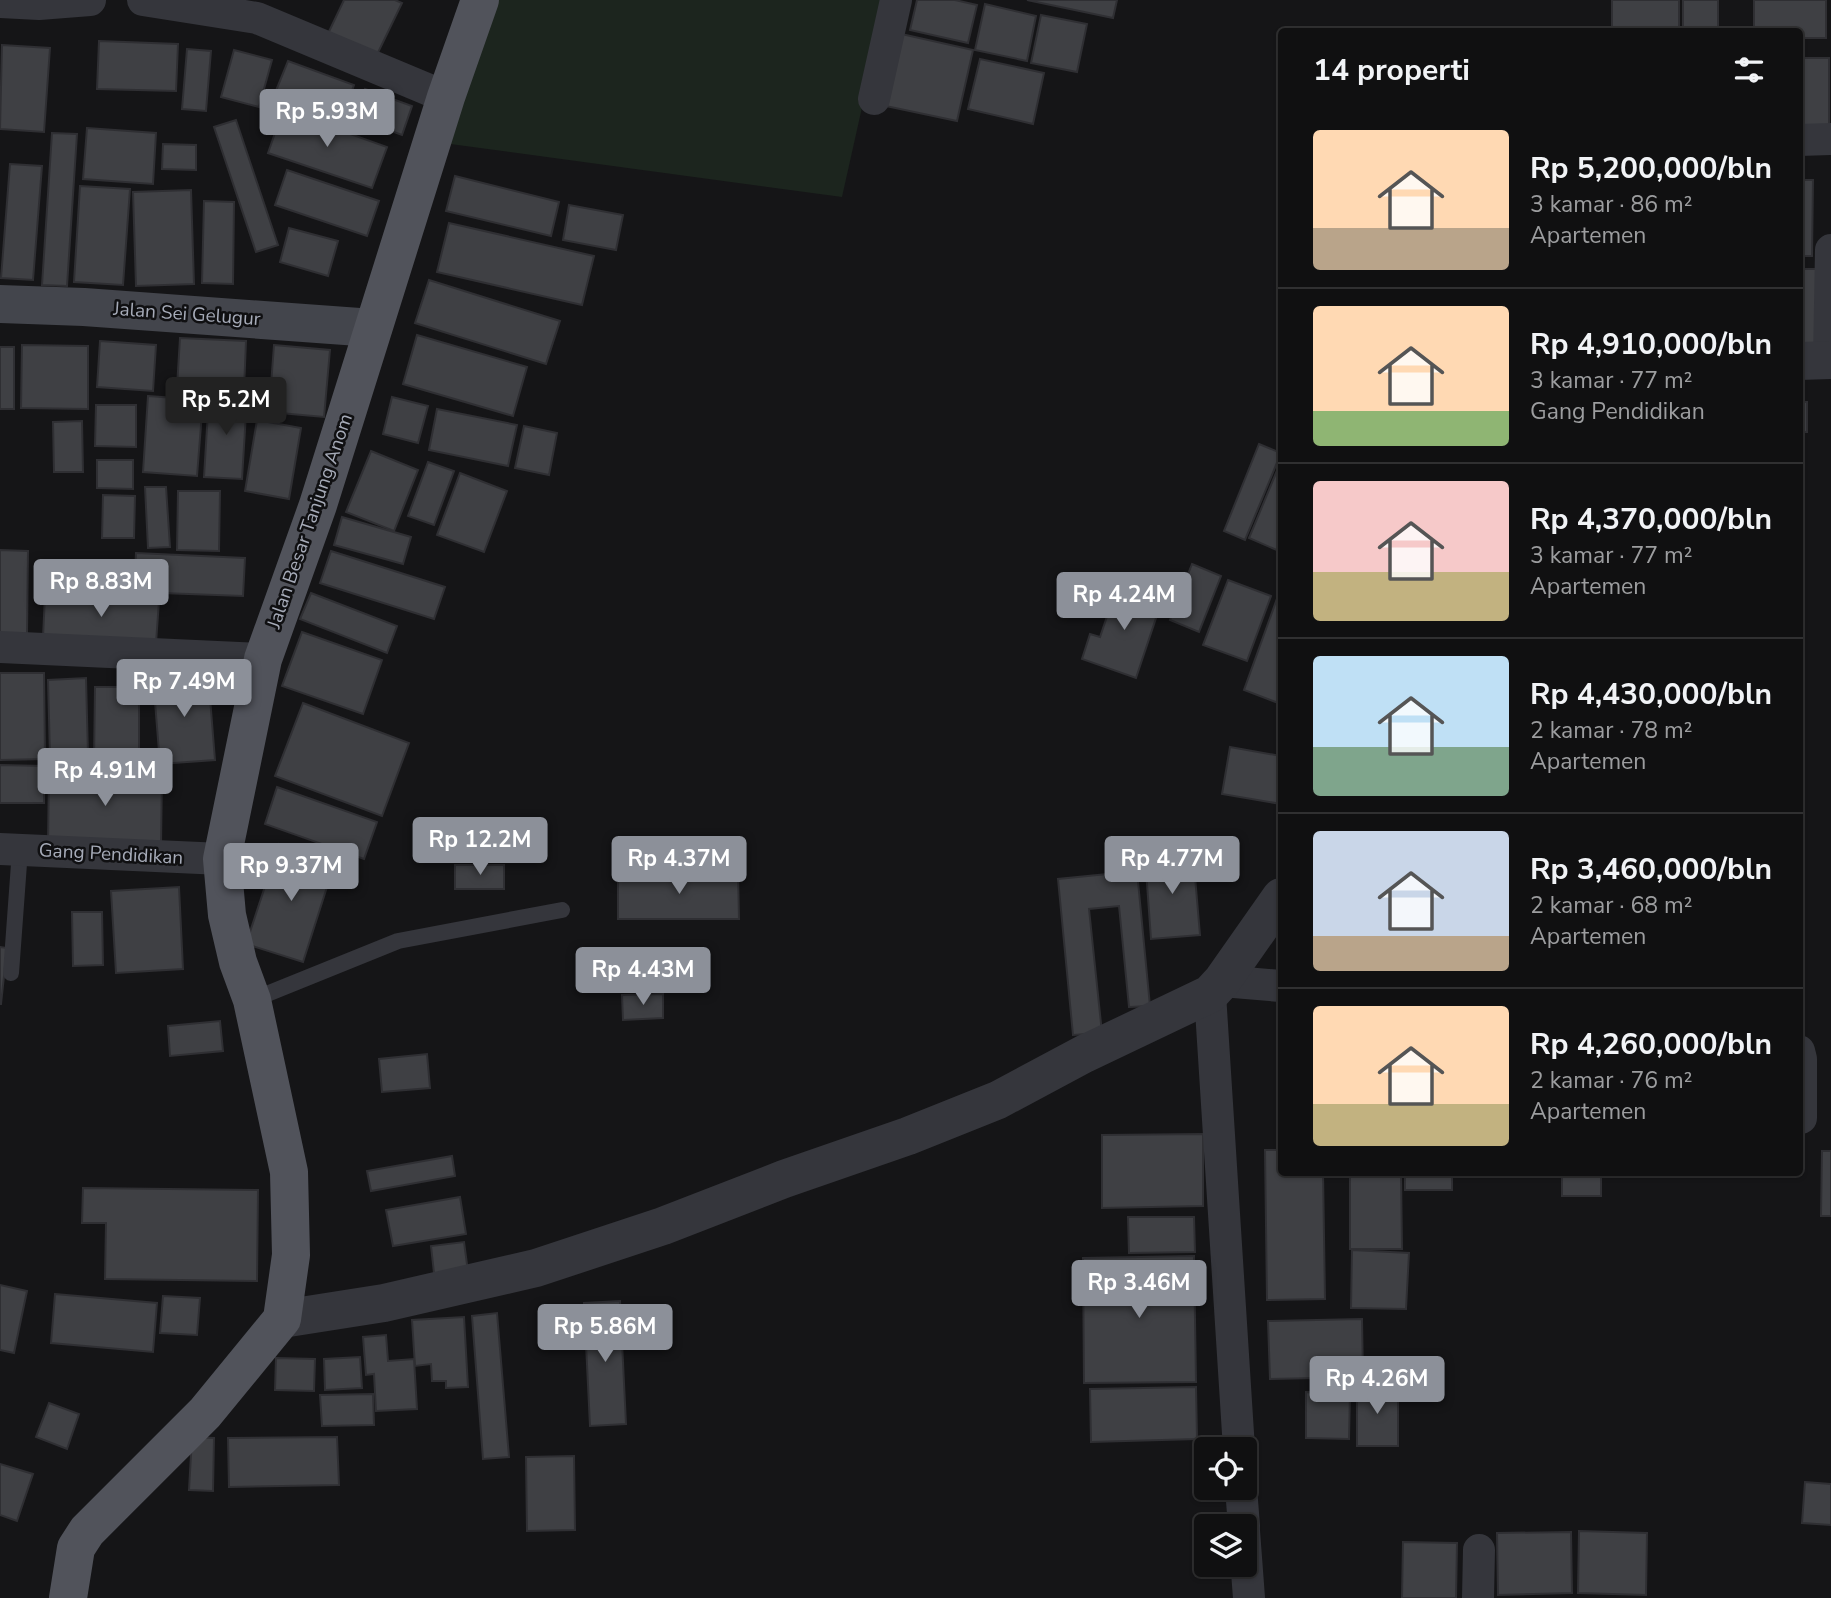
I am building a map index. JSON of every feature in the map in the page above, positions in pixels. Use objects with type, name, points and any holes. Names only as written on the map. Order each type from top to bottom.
[{"type":"main road","name":"Jalan Besar Tanjung Anom","points":[[282,1318],[291,1255],[289,1172],[253,1000],[238,962],[227,915],[222,859],[263,659],[318,505],[446,97],[480,0]]},
{"type":"main road","name":"Jalan Sei Gelugur","points":[[0,304],[84,307],[373,328]]},
{"type":"main road","points":[[68,1598],[76,1548],[86,1531],[205,1413],[282,1318]]},
{"type":"street","points":[[0,2],[39,4],[90,0]]},
{"type":"street","points":[[143,0],[257,18],[446,97]]},
{"type":"street","points":[[874,99],[896,0]]},
{"type":"street","points":[[1803,140],[1831,139]]},
{"type":"street","points":[[1820,360],[1831,250]]},
{"type":"street","points":[[0,647],[263,659]]},
{"type":"street","name":"Gang Pendidikan","points":[[10,850],[222,859]]},
{"type":"street","points":[[1238,1437],[1216,987],[1278,901]]},
{"type":"street","points":[[282,1318],[384,1303],[536,1269],[663,1226],[998,1100],[1216,987],[1278,986]]},
{"type":"street","points":[[1478,1598],[1479,1550]]},
{"type":"street","points":[[1248,1577],[1249,1598]]},
{"type":"lane","points":[[10,850],[11,973]]},
{"type":"lane","points":[[253,1000],[398,941],[562,910]]},
{"type":"shaded area","points":[[492,0],[886,0],[842,197],[443,143]]},
{"type":"building","points":[[344,0],[395,0],[402,3],[372,65],[324,42]]},
{"type":"building","points":[[917,0],[955,0],[977,5],[968,43],[910,30]]},
{"type":"building","points":[[1027,0],[1117,0],[1113,18]]},
{"type":"building","points":[[1612,0],[1679,0],[1679,28],[1612,28]]},
{"type":"building","points":[[1683,0],[1718,0],[1718,28],[1683,28]]},
{"type":"building","points":[[1754,0],[1826,0],[1826,38],[1803,38],[1803,28],[1754,28]]},
{"type":"building","points":[[985,4],[1036,16],[1027,61],[975,50]]},
{"type":"building","points":[[1041,15],[1087,24],[1077,72],[1031,63]]},
{"type":"building","points":[[897,33],[973,50],[957,121],[881,105]]},
{"type":"building","points":[[99,41],[178,44],[176,91],[97,89]]},
{"type":"building","points":[[2,45],[50,48],[44,132],[0,129]]},
{"type":"building","points":[[187,49],[211,51],[206,111],[182,109]]},
{"type":"building","points":[[234,50],[272,60],[259,107],[221,97]]},
{"type":"building","points":[[1803,58],[1829,58],[1829,130],[1803,131]]},
{"type":"building","points":[[980,59],[1044,73],[1033,124],[968,109]]},
{"type":"building","points":[[288,61],[354,85],[340,123],[273,98]]},
{"type":"building","points":[[365,89],[412,106],[402,135],[355,118]]},
{"type":"building","points":[[283,110],[387,147],[372,188],[268,153]]},
{"type":"building","points":[[236,120],[278,245],[256,252],[214,127]]},
{"type":"building","points":[[87,128],[156,133],[153,184],[83,179]]},
{"type":"building","points":[[52,133],[77,134],[67,286],[42,285]]},
{"type":"building","points":[[163,144],[196,145],[196,170],[162,169]]},
{"type":"building","points":[[10,164],[42,166],[33,280],[1,278]]},
{"type":"building","points":[[287,170],[379,201],[367,236],[275,205]]},
{"type":"building","points":[[455,176],[559,202],[551,236],[446,211]]},
{"type":"building","points":[[1803,180],[1813,180],[1812,256],[1803,256]]},
{"type":"building","points":[[80,186],[130,189],[123,285],[74,282]]},
{"type":"building","points":[[191,190],[194,284],[136,286],[133,192]]},
{"type":"building","points":[[204,201],[234,202],[233,284],[202,283]]},
{"type":"building","points":[[569,205],[623,215],[616,250],[563,240]]},
{"type":"building","points":[[449,223],[594,256],[582,305],[437,272]]},
{"type":"building","points":[[289,228],[338,241],[328,276],[280,262]]},
{"type":"building","points":[[1803,269],[1818,269],[1816,349],[1803,349]]},
{"type":"building","points":[[429,280],[560,321],[546,364],[415,323]]},
{"type":"building","points":[[417,335],[527,367],[513,416],[403,384]]},
{"type":"building","points":[[180,338],[246,341],[244,390],[177,387]]},
{"type":"building","points":[[100,341],[156,345],[153,391],[97,387]]},
{"type":"building","points":[[22,345],[88,346],[88,409],[21,408]]},
{"type":"building","points":[[274,345],[330,350],[324,417],[269,412]]},
{"type":"building","points":[[0,347],[14,347],[14,409],[0,409]]},
{"type":"building","points":[[209,395],[247,397],[242,479],[204,477]]},
{"type":"building","points":[[148,396],[203,400],[197,476],[143,472]]},
{"type":"building","points":[[392,397],[428,406],[418,443],[383,434]]},
{"type":"building","points":[[1803,402],[1807,402],[1807,432],[1803,432]]},
{"type":"building","points":[[96,405],[136,405],[136,447],[95,446]]},
{"type":"building","points":[[437,409],[517,425],[508,466],[429,450]]},
{"type":"building","points":[[257,420],[301,428],[289,499],[245,491]]},
{"type":"building","points":[[82,421],[83,472],[54,472],[53,422]]},
{"type":"building","points":[[524,426],[557,433],[549,475],[515,468]]},
{"type":"building","points":[[1259,444],[1278,452],[1278,460],[1245,540],[1224,531]]},
{"type":"building","points":[[371,451],[418,470],[394,531],[346,512]]},
{"type":"building","points":[[97,460],[133,460],[133,489],[97,488]]},
{"type":"building","points":[[428,462],[454,471],[434,525],[408,516]]},
{"type":"building","points":[[1278,468],[1278,551],[1249,538]]},
{"type":"building","points":[[460,473],[507,491],[484,552],[437,535]]},
{"type":"building","points":[[145,487],[166,487],[170,547],[148,548]]},
{"type":"building","points":[[178,491],[220,491],[219,551],[177,550]]},
{"type":"building","points":[[103,495],[135,496],[134,538],[102,538]]},
{"type":"building","points":[[342,517],[411,537],[403,564],[334,545]]},
{"type":"building","points":[[0,550],[28,551],[27,634],[0,633]]},
{"type":"building","points":[[331,551],[445,587],[434,619],[320,583]]},
{"type":"building","points":[[136,553],[245,558],[243,596],[134,592]]},
{"type":"building","points":[[1192,564],[1221,576],[1199,632],[1170,620]]},
{"type":"building","points":[[1228,580],[1271,596],[1247,661],[1203,645]]},
{"type":"building","points":[[1118,584],[1162,600],[1136,678],[1082,659],[1090,634],[1100,637]]},
{"type":"building","points":[[311,593],[397,626],[387,653],[300,619]]},
{"type":"building","points":[[45,595],[159,601],[156,643],[43,637]]},
{"type":"building","points":[[1278,596],[1278,703],[1244,690]]},
{"type":"building","points":[[302,632],[382,660],[363,714],[282,686]]},
{"type":"building","points":[[0,673],[44,673],[45,759],[0,760]]},
{"type":"building","points":[[208,673],[215,760],[160,764],[153,677]]},
{"type":"building","points":[[86,678],[88,755],[50,756],[48,680]]},
{"type":"building","points":[[95,687],[139,687],[139,764],[94,763]]},
{"type":"building","points":[[303,703],[409,743],[382,816],[275,776]]},
{"type":"building","points":[[1230,747],[1278,755],[1278,803],[1222,794]]},
{"type":"building","points":[[0,765],[44,766],[44,803],[0,803]]},
{"type":"building","points":[[49,771],[162,773],[161,846],[48,844]]},
{"type":"building","points":[[277,787],[377,822],[364,859],[265,824]]},
{"type":"building","points":[[279,844],[335,862],[303,962],[246,944]]},
{"type":"building","points":[[1193,853],[1200,935],[1151,939],[1145,856]]},
{"type":"building","points":[[455,865],[504,865],[504,889],[455,889]]},
{"type":"building","points":[[1137,871],[1150,1006],[1129,1007],[1119,906],[1089,909],[1102,1033],[1073,1035],[1058,879]]},
{"type":"building","points":[[738,872],[739,919],[618,919],[618,874]]},
{"type":"building","points":[[179,887],[183,969],[116,973],[111,891]]},
{"type":"building","points":[[72,912],[102,912],[103,965],[73,966]]},
{"type":"building","points":[[0,947],[7,948],[1,1004],[0,1004]]},
{"type":"building","points":[[663,994],[663,1018],[623,1020],[622,995]]},
{"type":"building","points":[[220,1021],[223,1051],[170,1056],[168,1026]]},
{"type":"building","points":[[427,1054],[430,1088],[382,1092],[379,1059]]},
{"type":"building","points":[[1203,1134],[1203,1206],[1102,1208],[1102,1135]]},
{"type":"building","points":[[1265,1150],[1278,1150],[1278,1176],[1323,1176],[1325,1299],[1267,1300]]},
{"type":"building","points":[[1822,1151],[1831,1151],[1831,1216],[1821,1216]]},
{"type":"building","points":[[452,1156],[455,1176],[371,1191],[367,1171]]},
{"type":"building","points":[[1350,1176],[1401,1176],[1402,1249],[1350,1249]]},
{"type":"building","points":[[1405,1176],[1452,1176],[1452,1190],[1405,1190]]},
{"type":"building","points":[[1562,1176],[1601,1176],[1601,1196],[1562,1196]]},
{"type":"building","points":[[83,1188],[258,1190],[257,1281],[105,1279],[106,1223],[82,1223]]},
{"type":"building","points":[[460,1197],[466,1234],[393,1246],[386,1210]]},
{"type":"building","points":[[1128,1217],[1194,1217],[1195,1252],[1129,1253]]},
{"type":"building","points":[[464,1242],[469,1279],[435,1282],[431,1246]]},
{"type":"building","points":[[1352,1250],[1409,1253],[1406,1309],[1351,1308]]},
{"type":"building","points":[[1194,1256],[1196,1382],[1084,1383],[1083,1258]]},
{"type":"building","points":[[0,1285],[27,1291],[14,1353],[0,1350]]},
{"type":"building","points":[[55,1294],[157,1303],[153,1352],[51,1343]]},
{"type":"building","points":[[163,1296],[200,1298],[197,1335],[160,1333]]},
{"type":"building","points":[[620,1301],[626,1424],[590,1426],[584,1303]]},
{"type":"building","points":[[497,1313],[509,1457],[483,1459],[472,1316]]},
{"type":"building","points":[[464,1317],[468,1387],[446,1388],[446,1381],[432,1381],[431,1364],[415,1366],[412,1320]]},
{"type":"building","points":[[1362,1319],[1363,1377],[1270,1379],[1268,1321]]},
{"type":"building","points":[[386,1335],[388,1361],[414,1359],[417,1409],[376,1411],[374,1374],[366,1375],[363,1337]]},
{"type":"building","points":[[360,1357],[362,1388],[325,1390],[324,1359]]},
{"type":"building","points":[[276,1358],[315,1359],[314,1391],[275,1390]]},
{"type":"building","points":[[1196,1387],[1197,1437],[1091,1442],[1090,1389]]},
{"type":"building","points":[[1357,1387],[1398,1387],[1398,1446],[1357,1446]]},
{"type":"building","points":[[1306,1392],[1350,1393],[1349,1439],[1306,1438]]},
{"type":"building","points":[[373,1394],[374,1425],[322,1426],[320,1395]]},
{"type":"building","points":[[49,1403],[79,1414],[67,1449],[36,1437]]},
{"type":"building","points":[[192,1437],[214,1438],[213,1491],[189,1490]]},
{"type":"building","points":[[337,1437],[339,1485],[229,1487],[228,1438]]},
{"type":"building","points":[[574,1456],[575,1530],[527,1531],[526,1457]]},
{"type":"building","points":[[0,1464],[33,1474],[17,1521],[0,1515]]},
{"type":"building","points":[[1805,1482],[1831,1484],[1831,1525],[1802,1523]]},
{"type":"building","points":[[1579,1531],[1647,1533],[1646,1595],[1578,1593]]},
{"type":"building","points":[[1571,1532],[1572,1593],[1498,1595],[1497,1533]]},
{"type":"building","points":[[1403,1542],[1457,1543],[1456,1598],[1402,1598]]}]
